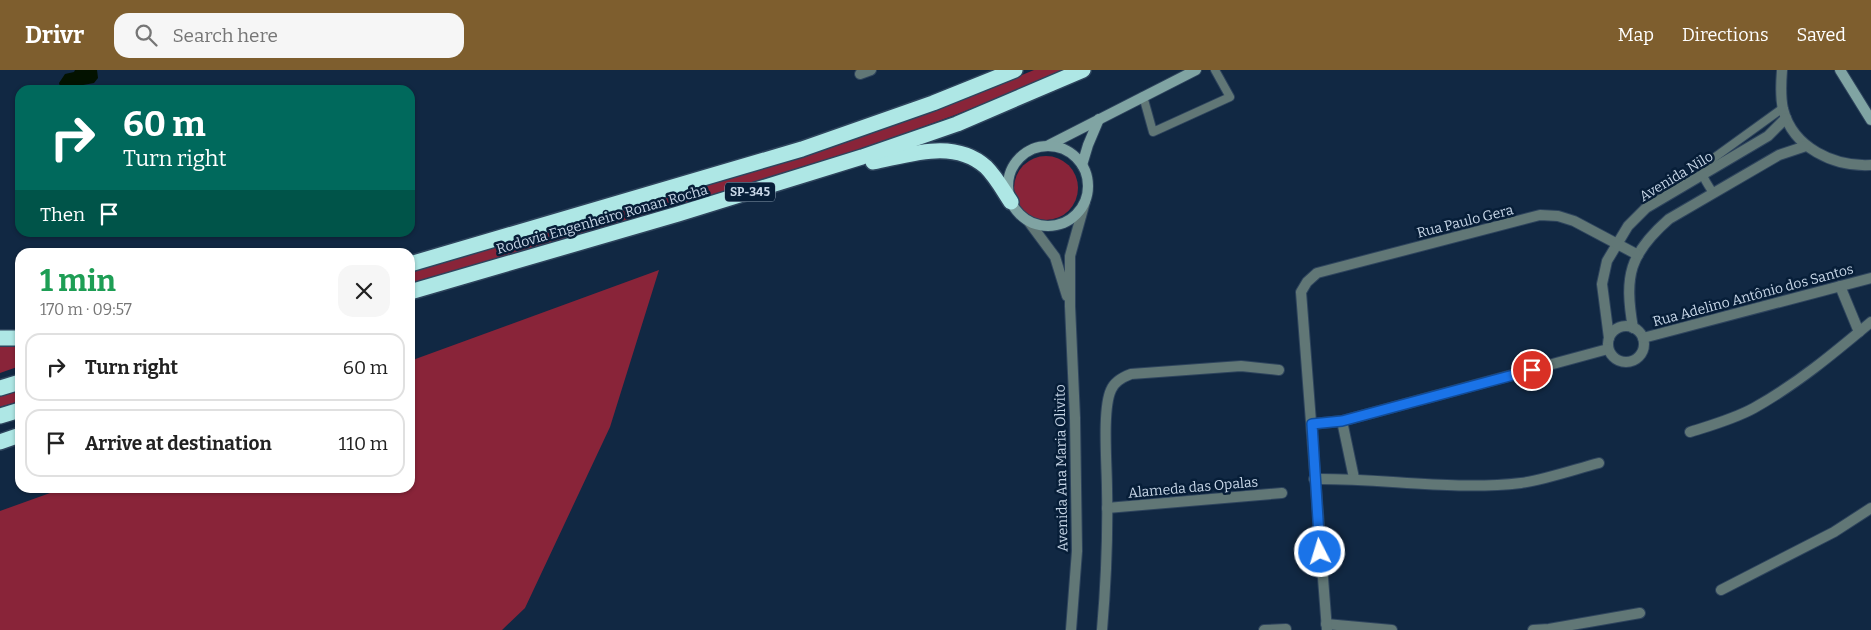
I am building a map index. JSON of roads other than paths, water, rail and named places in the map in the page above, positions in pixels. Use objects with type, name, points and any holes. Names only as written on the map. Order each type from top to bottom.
[{"type":"highway","name":"Rodovia Engenheiro Ronan Rocha","points":[[415,261],[802,149],[934,103],[1015,70]]},
{"type":"highway","name":"Rodovia Engenheiro Ronan Rocha","points":[[415,291],[862,158],[957,124],[1083,70]]},
{"type":"highway","points":[[810,174],[937,150],[948,150],[968,156],[985,167],[1011,202]]},
{"type":"highway","points":[[0,338],[15,338]]},
{"type":"highway","points":[[0,388],[15,384]]},
{"type":"highway","points":[[0,416],[15,412]]},
{"type":"highway","points":[[0,442],[15,437]]},
{"type":"street","points":[[860,74],[872,70]]},
{"type":"street","points":[[1049,145],[1062,148],[1073,154],[1082,165],[1087,176],[1088,189],[1085,202],[1078,213],[1068,221],[1055,226],[1042,226],[1029,222],[1018,214],[1011,202],[1008,189],[1009,176],[1015,164],[1024,154],[1036,148],[1049,145],[1196,70]]},
{"type":"street","points":[[1782,70],[1780,88],[1785,113],[1806,146],[1818,154],[1854,166],[1871,165]]},
{"type":"street","points":[[1840,70],[1871,120]]},
{"type":"street","name":"Avenida Nilo","points":[[1609,338],[1602,284],[1607,261],[1628,226],[1646,208],[1768,136],[1785,113]]},
{"type":"street","points":[[1082,165],[1088,145],[1100,119]]},
{"type":"street","points":[[1633,328],[1628,298],[1631,270],[1638,255],[1653,233],[1669,219],[1779,155],[1806,146]]},
{"type":"street","name":"Avenida Ana Maria Olivito","points":[[1071,630],[1077,551],[1070,256],[1085,202]]},
{"type":"street","name":"Rua Paulo Gera","points":[[1312,424],[1301,292],[1307,282],[1317,273],[1540,216],[1558,216],[1574,222],[1638,255]]},
{"type":"street","name":"Avenida Ana Maria Olivito","points":[[1029,222],[1055,257],[1070,306]]},
{"type":"street","name":"Rua Adelino Antônio dos Santos","points":[[1643,338],[1871,278]]},
{"type":"street","points":[[1840,286],[1859,332]]},
{"type":"street","points":[[1690,432],[1730,420],[1754,408],[1796,382],[1825,361],[1871,322]]},
{"type":"street","points":[[1622,327],[1633,328],[1643,338],[1644,344],[1641,355],[1631,362],[1620,362],[1611,355],[1608,349],[1609,338],[1612,333],[1622,327]]},
{"type":"street","points":[[1392,630],[1326,627],[1314,479],[1312,424],[1342,421],[1608,349]]},
{"type":"street","points":[[1102,630],[1105,600],[1107,407],[1111,389],[1120,378],[1131,374],[1242,366],[1279,370]]},
{"type":"street","points":[[1342,421],[1354,478]]},
{"type":"street","points":[[1314,479],[1354,478],[1454,487],[1522,483],[1599,462]]},
{"type":"street","name":"Alameda das Opalas","points":[[1107,508],[1282,493]]},
{"type":"street","points":[[1721,590],[1834,532],[1871,508]]},
{"type":"street","points":[[1533,630],[1549,629],[1640,613]]},
{"type":"street","points":[[1264,630],[1286,629]]},
{"type":"lane","points":[[1143,96],[1153,132],[1230,97],[1216,70]]},
{"type":"lane","points":[[1702,175],[1713,193]]}]
